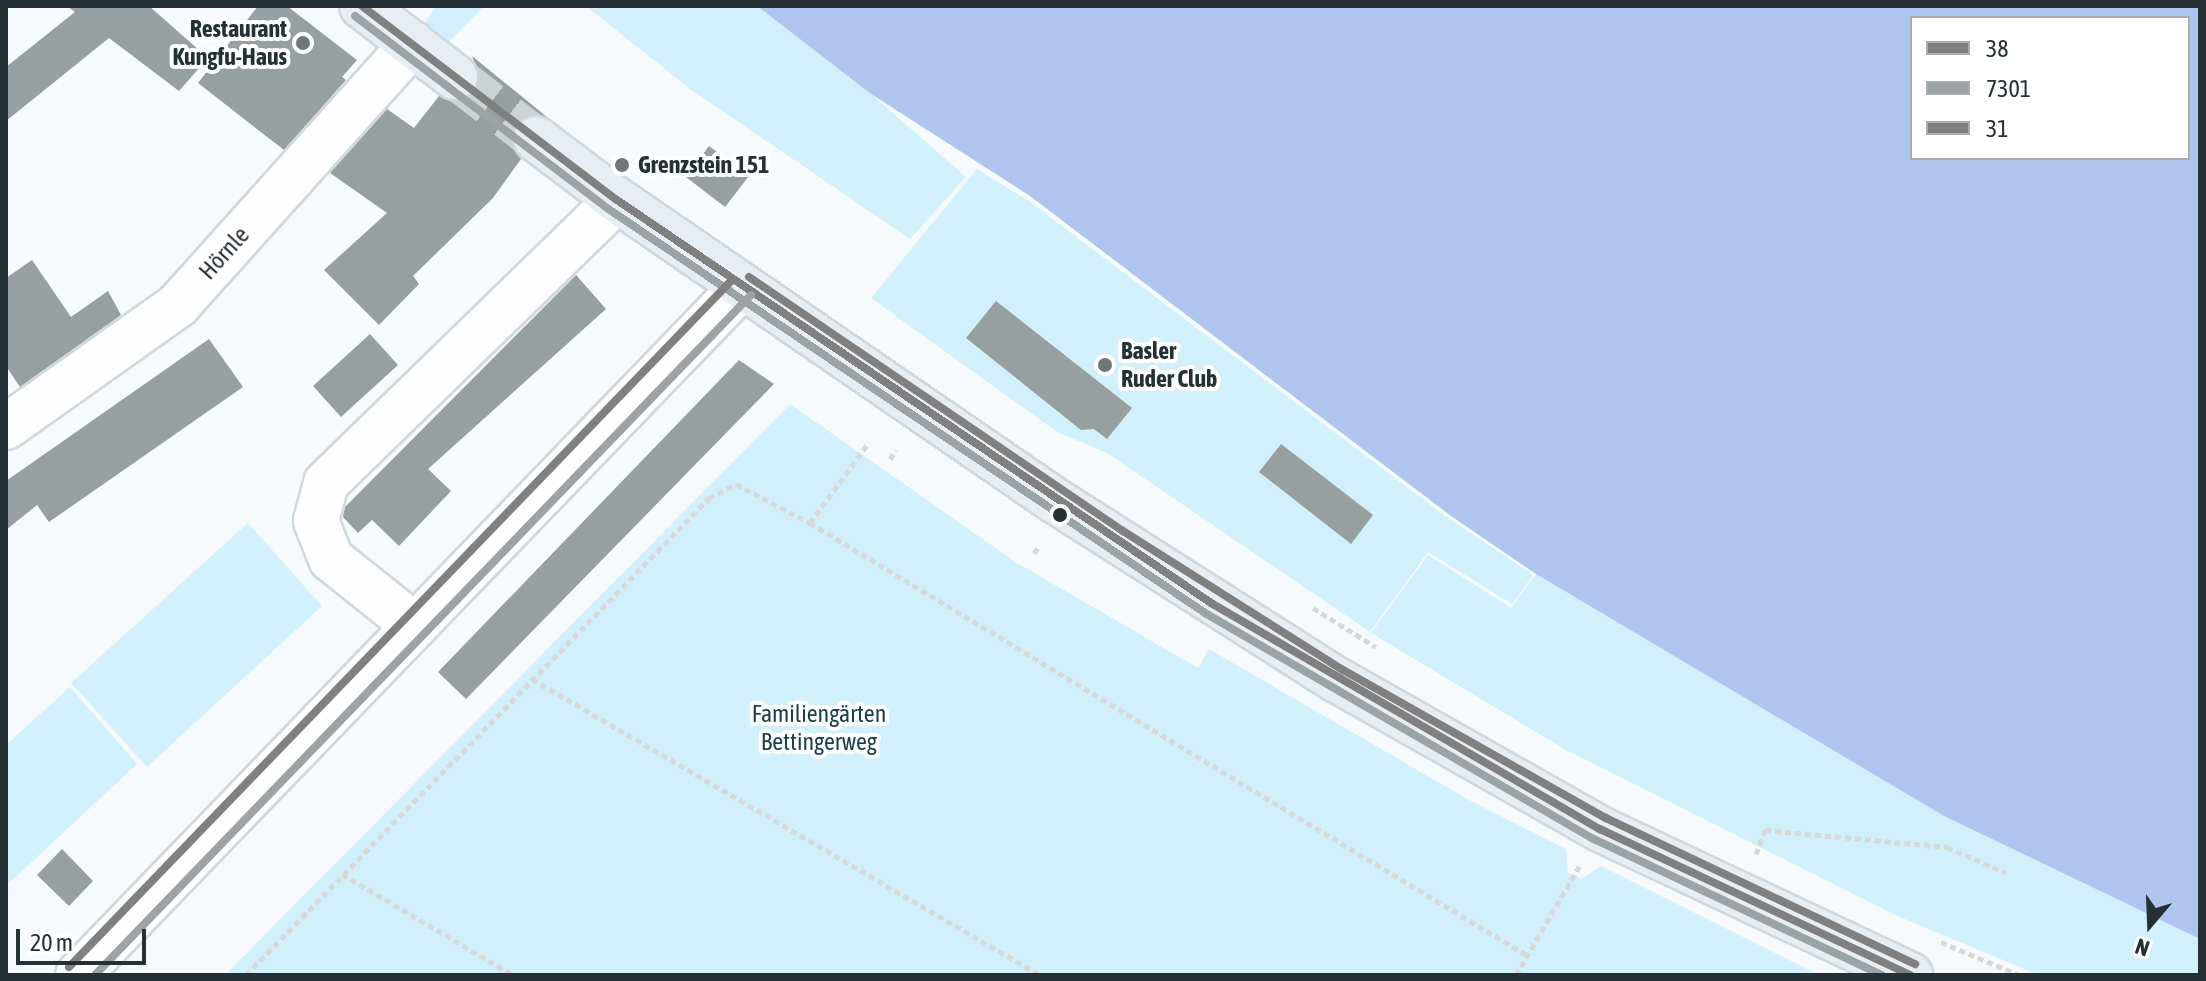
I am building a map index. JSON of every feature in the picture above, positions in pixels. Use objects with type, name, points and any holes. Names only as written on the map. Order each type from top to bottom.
[{"type":"main road","points":[[362,6],[455,77]]},
{"type":"main road","points":[[536,139],[608,194],[742,287],[1211,603],[1600,829],[1910,975]]},
{"type":"street","name":"Hörnle","points":[[6,427],[178,305],[412,44]]},
{"type":"street","points":[[415,626],[331,559],[316,521],[326,483],[608,194]]},
{"type":"street","points":[[78,975],[742,287]]},
{"type":"path","points":[[810,523],[869,442]]},
{"type":"path","points":[[890,459],[896,450]]},
{"type":"path","points":[[246,975],[709,498],[736,484],[810,523],[1528,956]]},
{"type":"path","points":[[1034,553],[1039,546]]},
{"type":"path","points":[[1303,602],[1382,651]]},
{"type":"path","points":[[532,679],[1040,975]]},
{"type":"path","points":[[1516,975],[1600,829]]},
{"type":"path","points":[[1758,847],[1765,830],[1931,845],[2006,873]]},
{"type":"path","points":[[1743,847],[1770,861]]},
{"type":"path","points":[[342,874],[513,975]]},
{"type":"path","points":[[1935,939],[2019,975]]},
{"type":"green space","points":[[436,6],[484,6],[432,59],[412,44]]},
{"type":"green space","points":[[586,6],[757,6],[871,94],[966,177],[910,239],[690,89]]},
{"type":"green space","name":"Basler Ruder Club","points":[[977,169],[1029,201],[1445,516],[1533,575],[1512,604],[1428,552],[1370,632],[1107,453],[1057,432],[871,298]]},
{"type":"green space","name":"Familiengärten Bettingerweg","points":[[790,404],[1014,561],[1198,668],[1209,649],[1469,800],[1566,849],[1568,873],[1581,879],[1601,866],[1819,975],[225,975]]},
{"type":"green space","points":[[248,523],[322,606],[147,767],[71,683]]},
{"type":"green space","points":[[1428,555],[1511,608],[1536,574],[1944,816],[2200,939],[2200,975],[2039,975],[1895,915],[1566,750],[1371,633]]},
{"type":"green space","points":[[70,687],[137,764],[6,886],[6,745]]},
{"type":"water","points":[[757,6],[2200,6],[2200,939],[1944,816],[1536,574],[1451,516],[1030,196],[871,94]]},
{"type":"building","points":[[67,6],[149,6],[208,58],[179,91],[109,38],[6,121],[6,67],[75,12]]},
{"type":"building","points":[[258,6],[287,6],[357,60],[342,77],[346,80],[284,150],[198,83]]},
{"type":"building","points":[[472,56],[547,117],[527,116],[517,123],[511,137],[521,159],[493,198],[413,276],[419,284],[379,325],[324,270],[387,213],[330,173],[387,109],[414,128],[439,96],[453,102],[474,93],[480,79]]},
{"type":"building","points":[[709,146],[749,176],[725,207],[686,177]]},
{"type":"building","points":[[32,260],[71,317],[108,291],[121,315],[20,387],[6,366],[6,278]]},
{"type":"building","points":[[576,275],[606,309],[428,469],[451,491],[399,546],[372,520],[358,533],[343,517],[345,507]]},
{"type":"building","points":[[996,301],[1132,408],[1107,439],[1094,429],[1081,430],[966,338]]},
{"type":"building","points":[[370,334],[398,365],[341,417],[313,386]]},
{"type":"building","points":[[209,339],[243,387],[49,522],[37,505],[6,530],[6,481]]},
{"type":"building","points":[[739,360],[774,384],[466,699],[438,672]]},
{"type":"building","points":[[1281,444],[1373,515],[1351,544],[1259,472]]},
{"type":"building","points":[[62,849],[93,881],[69,906],[37,875]]},
{"type":"tunnel","points":[[455,77],[536,139]]},
{"type":"transit line","name":"38","points":[[362,6],[617,200],[1211,603],[1600,829],[1910,975]]},
{"type":"transit line","name":"7301","points":[[355,16],[610,210],[1205,613],[1594,839],[1882,975]]},
{"type":"transit line","name":"31","points":[[749,277],[1123,531],[1343,670],[1606,818],[1915,964]]},
{"type":"transit line","name":"31","points":[[69,967],[733,279]]},
{"type":"transit line","name":"7301","points":[[95,975],[751,295]]},
{"type":"place","name":"Restaurant Kungfu-Haus","points":[[303,43]]},
{"type":"place","name":"Grenzstein 151","points":[[622,165]]},
{"type":"place","name":"Basler Ruder Club","points":[[1105,365]]}]
